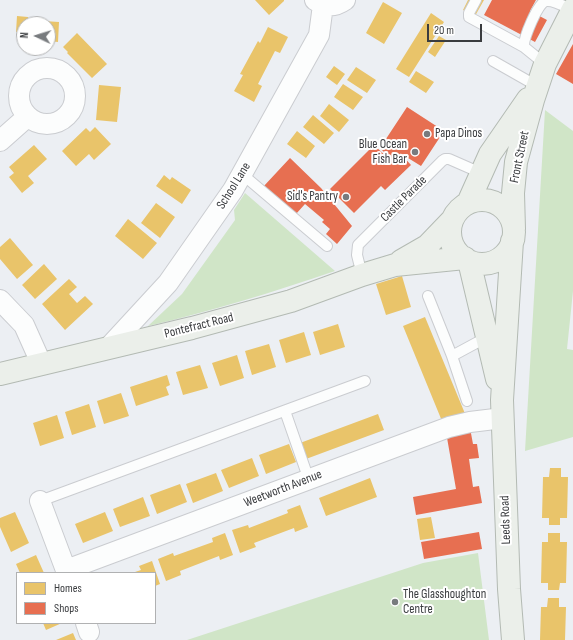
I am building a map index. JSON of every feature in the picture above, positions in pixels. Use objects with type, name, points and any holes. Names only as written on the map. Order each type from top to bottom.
[{"type":"main road","name":"Front Street","points":[[513,235],[513,193],[516,162],[536,86],[545,64],[563,5]]},
{"type":"main road","name":"Front Street","points":[[468,203],[490,154],[536,86]]},
{"type":"main road","points":[[478,200],[488,200],[498,204],[506,210],[511,219],[513,235],[508,249],[503,256],[495,261],[478,263],[467,260],[461,256],[451,240],[450,230],[452,220],[461,207],[468,203],[478,200]]},
{"type":"main road","name":"Pontefract Road","points":[[395,265],[427,246],[452,220]]},
{"type":"main road","name":"Leeds Road","points":[[513,235],[503,409],[509,589],[513,640]]},
{"type":"main road","name":"Leeds Road","points":[[467,260],[488,338],[503,409]]},
{"type":"main road","name":"Pontefract Road","points":[[0,374],[192,328],[291,301],[362,275],[395,265],[467,260]]},
{"type":"street","name":"School Lane","points":[[109,347],[168,283],[233,190],[319,35],[319,2],[330,6],[345,0]]},
{"type":"street","points":[[0,141],[27,117]]},
{"type":"street","points":[[0,300],[24,324],[41,363]]},
{"type":"street","name":"Weetworth Avenue","points":[[40,501],[66,572],[449,427],[470,422],[503,409]]},
{"type":"lane","points":[[476,0],[469,13],[469,17],[524,47],[545,64]]},
{"type":"lane","points":[[524,47],[525,37],[542,3],[547,0],[563,5]]},
{"type":"lane","points":[[493,61],[536,86]]},
{"type":"lane","name":"Castle Parade","points":[[362,275],[357,255],[358,245],[442,161],[449,159],[481,173]]},
{"type":"lane","points":[[242,174],[327,246]]},
{"type":"lane","points":[[452,356],[488,338],[497,328],[504,314],[510,287]]},
{"type":"lane","points":[[428,296],[452,356],[467,401]]},
{"type":"lane","points":[[40,501],[365,381]]},
{"type":"lane","points":[[285,410],[309,480]]},
{"type":"green space","points":[[545,110],[573,131],[573,291],[567,349],[573,350],[573,437],[525,451]]},
{"type":"green space","points":[[245,193],[335,271],[243,301],[148,326],[182,294],[235,220],[234,210]]},
{"type":"green space","name":"The Glasshoughton Centre","points":[[478,553],[489,640],[187,640],[423,563]]},
{"type":"building: Homes","points":[[255,0],[284,0],[284,1],[269,15]]},
{"type":"building: Homes","points":[[468,0],[484,0],[475,16],[463,10]]},
{"type":"building: Homes","points":[[383,2],[402,13],[384,44],[366,33]]},
{"type":"building: Homes","points":[[431,13],[444,22],[409,77],[396,69]]},
{"type":"building: Homes","points":[[56,22],[59,22],[58,42],[56,42]]},
{"type":"building: Homes","points":[[268,27],[288,37],[280,53],[275,51],[258,84],[262,86],[254,102],[234,91],[243,75],[240,74],[258,41],[260,43]]},
{"type":"building: Homes","points":[[77,33],[107,64],[92,78],[63,47]]},
{"type":"building: Homes","points":[[439,36],[446,40],[435,57],[428,52]]},
{"type":"building: Homes","points":[[334,66],[345,74],[337,85],[326,77]]},
{"type":"building: Homes","points":[[356,67],[376,80],[367,93],[347,80]]},
{"type":"building: Homes","points":[[416,71],[434,82],[426,93],[409,82]]},
{"type":"building: Homes","points":[[343,84],[363,97],[353,110],[334,97]]},
{"type":"building: Homes","points":[[99,85],[121,87],[117,122],[96,120]]},
{"type":"building: Homes","points":[[329,104],[349,120],[339,132],[320,116]]},
{"type":"building: Homes","points":[[313,115],[334,133],[324,144],[303,127]]},
{"type":"building: Homes","points":[[95,127],[111,144],[94,160],[89,154],[76,166],[62,151],[86,128],[90,132]]},
{"type":"building: Homes","points":[[297,131],[315,146],[306,158],[287,144]]},
{"type":"building: Homes","points":[[34,145],[47,159],[28,176],[34,183],[22,193],[9,177],[14,173],[9,167]]},
{"type":"building: Homes","points":[[164,175],[170,180],[172,177],[191,190],[182,204],[156,186]]},
{"type":"building: Homes","points":[[156,203],[175,217],[160,238],[141,223]]},
{"type":"building: Homes","points":[[128,219],[157,243],[143,259],[115,236]]},
{"type":"building: Homes","points":[[10,238],[33,265],[17,279],[0,259],[0,247]]},
{"type":"building: Homes","points":[[44,264],[57,279],[35,299],[22,285]]},
{"type":"building: Homes","points":[[402,276],[411,307],[386,315],[376,284]]},
{"type":"building: Homes","points":[[69,279],[77,287],[69,294],[77,303],[85,296],[93,304],[65,330],[42,304]]},
{"type":"building: Homes","points":[[425,317],[466,416],[444,426],[403,326]]},
{"type":"building: Homes","points":[[338,324],[345,347],[320,355],[313,332]]},
{"type":"building: Homes","points":[[304,332],[311,355],[286,363],[279,340]]},
{"type":"building: Homes","points":[[269,344],[276,367],[252,375],[245,351]]},
{"type":"building: Homes","points":[[237,355],[244,378],[220,386],[212,363]]},
{"type":"building: Homes","points":[[200,365],[208,388],[183,395],[176,372]]},
{"type":"building: Homes","points":[[167,375],[170,385],[166,387],[169,395],[136,406],[130,387]]},
{"type":"building: Homes","points":[[121,393],[129,416],[104,424],[97,401]]},
{"type":"building: Homes","points":[[89,404],[96,427],[72,435],[65,412]]},
{"type":"building: Homes","points":[[378,414],[384,430],[306,459],[300,443]]},
{"type":"building: Homes","points":[[57,415],[64,438],[40,446],[33,423]]},
{"type":"building: Homes","points":[[289,444],[296,462],[266,474],[259,455]]},
{"type":"building: Homes","points":[[252,458],[259,476],[229,488],[221,470]]},
{"type":"building: Homes","points":[[550,468],[561,468],[561,477],[568,477],[567,518],[560,518],[560,525],[549,525],[549,518],[542,518],[543,477],[549,477]]},
{"type":"building: Homes","points":[[216,473],[223,491],[193,503],[186,484]]},
{"type":"building: Homes","points":[[370,478],[377,497],[326,516],[319,498]]},
{"type":"building: Homes","points":[[180,484],[187,502],[157,514],[150,495]]},
{"type":"building: Homes","points":[[143,497],[150,516],[120,527],[113,509]]},
{"type":"building: Homes","points":[[300,505],[308,527],[295,532],[294,528],[254,543],[256,547],[240,553],[232,530],[248,525],[249,528],[288,513],[287,510]]},
{"type":"building: Homes","points":[[15,512],[29,543],[11,552],[0,527],[0,518]]},
{"type":"building: Homes","points":[[105,512],[113,531],[83,543],[75,524]]},
{"type":"building: Homes","points":[[431,517],[435,538],[420,540],[417,519]]},
{"type":"building: Homes","points":[[225,533],[233,555],[220,560],[219,556],[180,571],[181,575],[166,581],[158,559],[173,553],[174,556],[213,542],[212,538]]},
{"type":"building: Homes","points":[[548,533],[560,533],[560,542],[567,542],[566,583],[560,583],[559,590],[548,590],[548,583],[541,583],[542,542],[548,542]]},
{"type":"building: Homes","points":[[36,555],[44,572],[20,572],[16,564]]},
{"type":"building: Homes","points":[[152,561],[156,572],[135,572],[141,570],[139,566]]},
{"type":"building: Homes","points":[[156,572],[160,584],[156,586]]},
{"type":"building: Homes","points":[[548,598],[559,598],[559,607],[566,607],[565,640],[540,640],[541,607],[547,607]]},
{"type":"building: Homes","points":[[43,624],[60,624],[46,630]]},
{"type":"building: Homes","points":[[73,633],[76,640],[56,640]]},
{"type":"building: Shops","points":[[492,0],[536,0],[530,11],[547,20],[535,42],[484,15]]},
{"type":"building: Shops","points":[[573,44],[573,84],[556,74]]},
{"type":"building: Shops","points":[[407,107],[444,131],[421,166],[400,153],[411,165],[385,190],[381,186],[354,213],[330,189],[374,145],[390,160],[391,159],[380,148]]},
{"type":"building: Shops","points":[[290,158],[321,188],[352,226],[337,244],[326,234],[330,229],[322,222],[324,220],[305,204],[296,214],[263,187]]},
{"type":"building: Shops","points":[[470,428],[473,444],[477,444],[479,458],[469,459],[473,487],[479,486],[482,503],[416,515],[413,497],[456,489],[446,432]]},
{"type":"building: Shops","points":[[479,532],[482,549],[424,559],[421,542]]},
{"type":"place","name":"Papa Dinos","points":[[427,134]]},
{"type":"place","name":"Blue Ocean Fish Bar","points":[[415,152]]},
{"type":"place","name":"Sid's Pantry","points":[[346,197]]},
{"type":"place","name":"The Glasshoughton Centre","points":[[395,602]]}]
